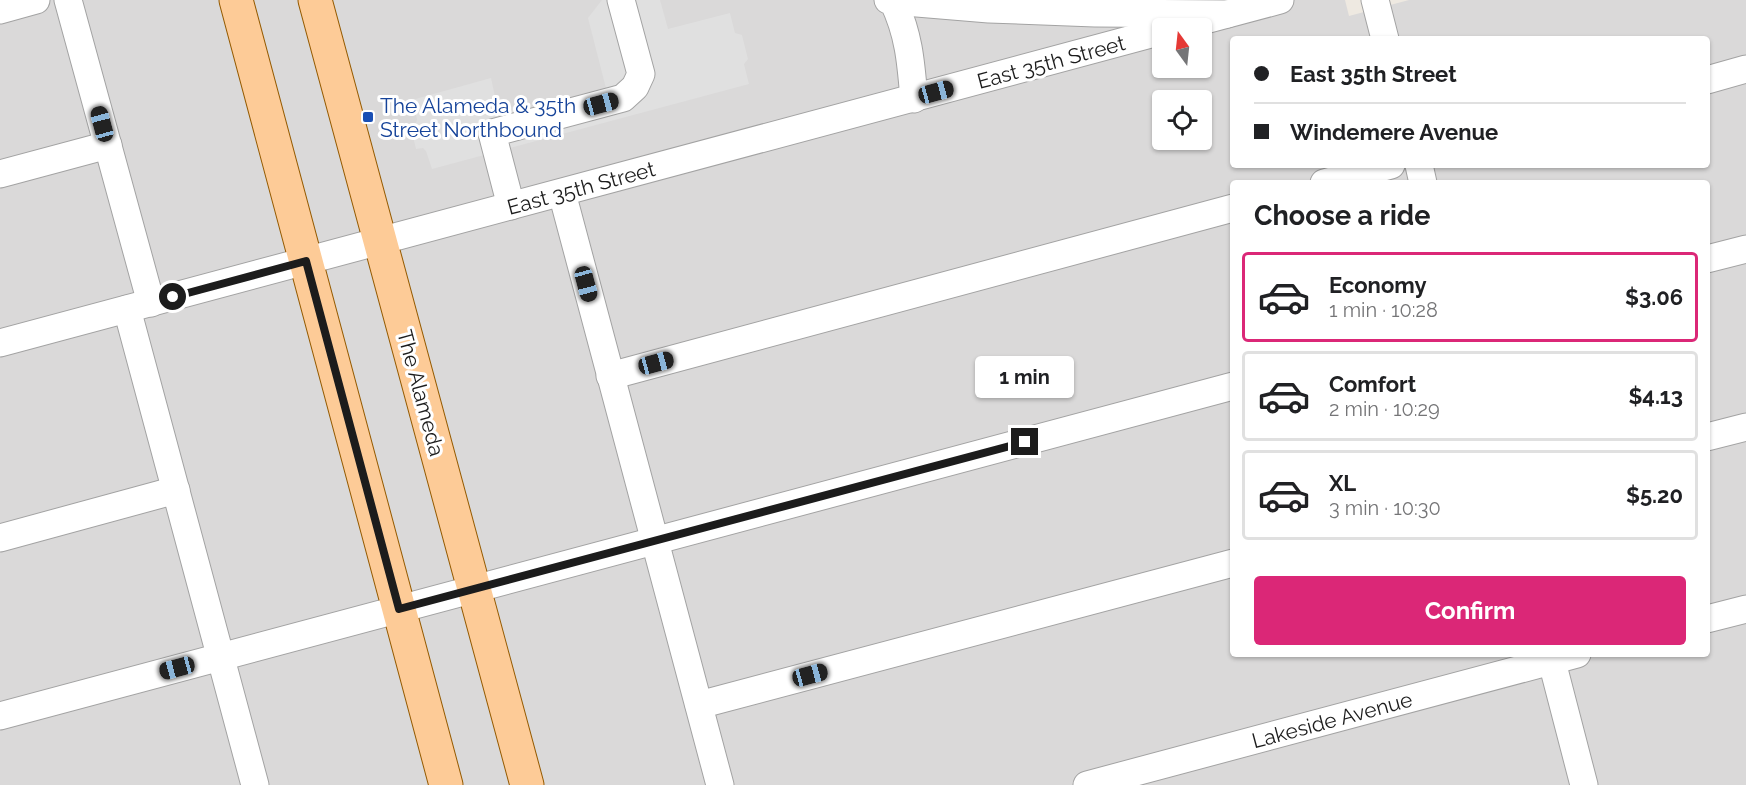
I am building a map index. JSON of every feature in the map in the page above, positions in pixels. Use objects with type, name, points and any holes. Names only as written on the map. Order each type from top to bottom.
[{"type":"main road","points":[[236,0],[446,785]]},
{"type":"main road","name":"The Alameda","points":[[315,0],[527,785]]},
{"type":"street","points":[[0,9],[36,0]]},
{"type":"street","points":[[68,0],[108,145],[176,490],[255,785]]},
{"type":"street","points":[[511,206],[492,133],[623,98],[635,87],[641,74],[621,0]]},
{"type":"street","points":[[1212,18],[1280,0]]},
{"type":"street","points":[[1375,0],[1384,36]]},
{"type":"street","points":[[891,1],[989,9],[1227,14]]},
{"type":"street","points":[[891,1],[903,21],[908,39],[914,99]]},
{"type":"street","name":"East 35th Street","points":[[0,343],[1152,35]]},
{"type":"street","points":[[1710,79],[1746,69]]},
{"type":"street","points":[[0,174],[108,145]]},
{"type":"street","points":[[1335,180],[1380,168]]},
{"type":"street","points":[[562,193],[720,785]]},
{"type":"street","points":[[610,376],[1230,209]]},
{"type":"street","points":[[1710,258],[1746,249]]},
{"type":"street","points":[[0,716],[1230,387]]},
{"type":"street","points":[[1710,436],[1746,427]]},
{"type":"street","points":[[0,538],[176,490]]},
{"type":"street","points":[[699,705],[1230,564]]},
{"type":"street","points":[[1710,618],[1746,609]]},
{"type":"street","points":[[1551,657],[1584,785]]},
{"type":"street","name":"Lakeside Avenue","points":[[1087,785],[1551,657]]},
{"type":"shaded area","points":[[0,0],[1345,0],[1349,16],[1409,0],[1746,0],[1746,785],[0,785]]},
{"type":"shaded area","points":[[602,0],[660,0],[668,29],[730,13],[735,33],[742,35],[748,59],[744,64],[749,84],[432,169],[426,151],[423,148],[416,149],[410,125],[416,123],[417,119],[412,100],[491,78],[497,106],[504,109],[526,104],[528,111],[607,92],[588,18]]},
{"type":"place","name":"The Alameda & 35th Street Northbound","points":[[368,117]]},
{"type":"route","points":[[173,297],[306,261],[399,609],[1025,442]]}]
